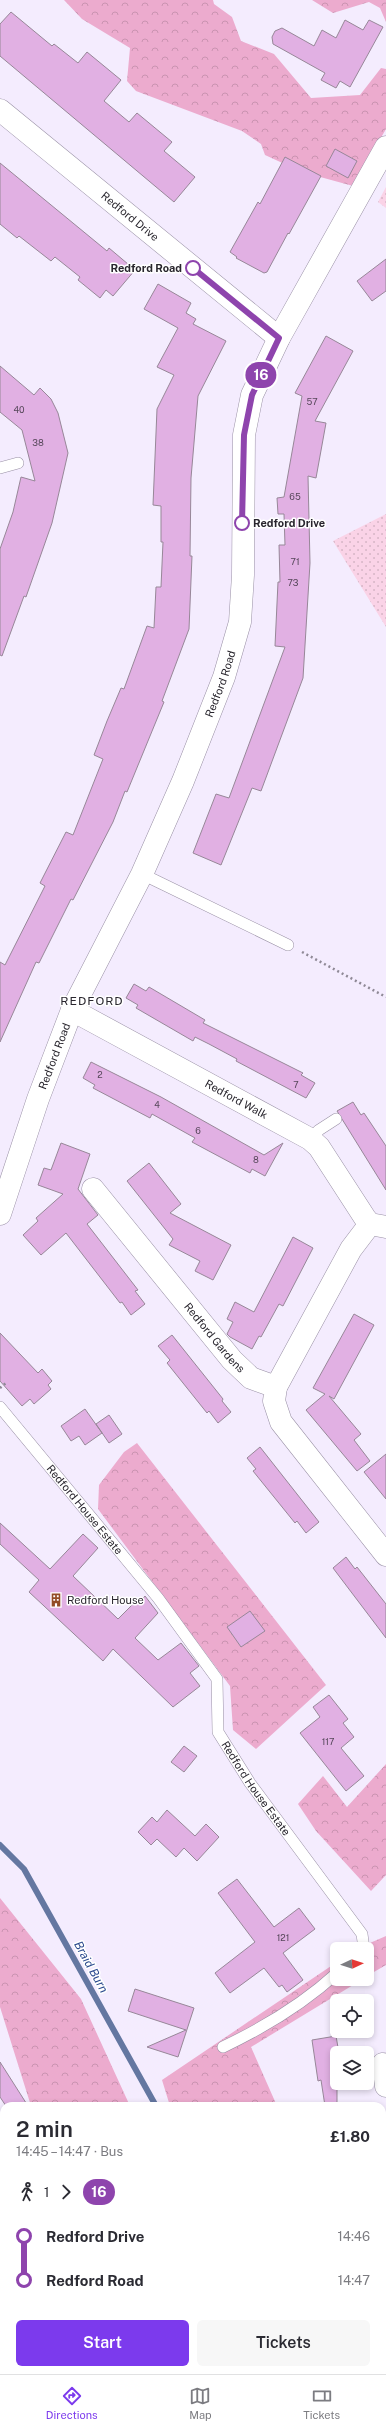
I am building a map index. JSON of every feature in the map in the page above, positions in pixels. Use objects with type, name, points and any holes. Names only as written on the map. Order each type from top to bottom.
[{"type":"street","name":"Redford Drive","points":[[0,110],[279,338]]},
{"type":"street","name":"Redford Road","points":[[0,1214],[38,1099],[72,1010],[142,874],[183,781],[224,677],[240,622],[243,575],[244,435],[252,395],[279,338],[381,166],[386,147]]},
{"type":"street","name":"Redford Walk","points":[[72,1010],[310,1139],[319,1147],[378,1225],[352,1249],[276,1387]]},
{"type":"street","name":"Redford Gardens","points":[[94,1188],[232,1360],[251,1378],[276,1387]]},
{"type":"street","points":[[276,1387],[274,1401],[281,1422],[386,1555]]},
{"type":"street","points":[[383,2064],[386,2086]]},
{"type":"lane","points":[[0,468],[18,463]]},
{"type":"lane","points":[[142,874],[288,945]]},
{"type":"lane","points":[[310,1139],[318,1130],[336,1119]]},
{"type":"lane","name":"Redford House Estate","points":[[0,1407],[158,1598],[217,1679],[218,1732],[250,1783],[362,1934],[363,1942]]},
{"type":"lane","points":[[223,2047],[292,2011],[330,1979]]},
{"type":"path","points":[[288,945],[386,997]]},
{"type":"path","points":[[0,1388],[6,1383]]},
{"type":"green space","points":[[64,0],[213,0],[214,4],[232,17],[241,41],[274,54],[311,98],[360,95],[381,68],[386,69],[386,129],[353,186],[302,172],[265,155],[261,144],[242,131],[136,91],[127,81],[130,48],[82,19]]},
{"type":"green space","points":[[312,0],[386,0],[386,22],[380,8],[369,2],[333,13]]},
{"type":"green space","points":[[137,1443],[326,1685],[256,1749],[233,1730],[230,1686],[98,1509],[99,1485],[124,1452]]},
{"type":"green space","points":[[386,1764],[386,1875],[371,1891],[316,1831],[298,1804],[323,1776],[347,1807]]},
{"type":"green space","points":[[0,1898],[81,1999],[128,2102],[30,2102],[0,2007]]},
{"type":"green space","points":[[386,1936],[386,1965],[374,1972],[374,1942],[372,1942]]},
{"type":"green space","points":[[330,1967],[330,1986],[351,1986],[338,1994],[330,1994],[330,1999],[251,2047],[275,2102],[169,2102],[162,2080]]},
{"type":"shaded area","points":[[386,187],[386,208],[378,202]]},
{"type":"shaded area","points":[[386,514],[386,627],[333,541]]},
{"type":"building","points":[[11,12],[52,46],[54,44],[78,63],[87,52],[121,80],[104,101],[129,122],[137,113],[172,142],[164,151],[195,177],[174,202],[0,56],[0,24]]},
{"type":"building","points":[[345,20],[363,30],[369,20],[383,27],[350,87],[340,81],[336,88],[321,80],[325,73],[273,44],[272,37],[275,31],[282,28],[314,46],[322,30],[336,38]]},
{"type":"building","points":[[335,149],[357,161],[348,178],[326,166]]},
{"type":"building","points":[[285,157],[321,176],[267,272],[264,273],[236,258],[237,257],[230,252],[258,202],[260,204]]},
{"type":"building","points":[[0,163],[107,251],[109,248],[135,270],[113,296],[106,290],[100,298],[78,280],[80,277],[55,257],[51,261],[19,236],[17,238],[0,224]]},
{"type":"building","points":[[386,259],[386,291],[372,301],[357,281]]},
{"type":"building","points":[[158,284],[191,303],[186,313],[196,319],[193,324],[226,341],[198,396],[191,478],[190,556],[192,556],[189,629],[162,701],[164,702],[127,792],[125,791],[113,822],[73,900],[71,899],[39,963],[36,962],[0,1042],[0,962],[5,965],[45,886],[40,883],[66,832],[73,835],[103,759],[94,755],[107,721],[121,688],[124,689],[147,626],[154,628],[156,587],[161,587],[163,542],[161,542],[161,506],[153,505],[157,409],[174,375],[157,367],[178,328],[144,309]]},
{"type":"building","points":[[326,336],[353,351],[315,421],[326,423],[316,478],[308,476],[310,563],[303,678],[261,791],[252,788],[221,865],[193,853],[216,794],[229,798],[285,647],[275,646],[278,582],[280,582],[279,545],[285,545],[284,514],[278,514],[277,498],[284,497],[302,396],[295,393]]},
{"type":"building","points":[[0,366],[34,395],[40,388],[51,399],[58,413],[68,453],[52,523],[26,597],[24,596],[2,656],[0,655],[0,549],[13,512],[21,477],[35,481],[22,430],[0,412]]},
{"type":"building","points":[[134,984],[146,991],[149,987],[205,1020],[203,1023],[303,1073],[301,1075],[315,1083],[306,1098],[236,1061],[237,1059],[209,1044],[195,1037],[193,1041],[136,1008],[138,1005],[126,998]]},
{"type":"building","points":[[91,1062],[161,1097],[264,1155],[283,1143],[265,1176],[252,1169],[250,1173],[192,1142],[195,1138],[152,1114],[150,1118],[93,1088],[95,1085],[83,1078]]},
{"type":"building","points":[[353,1102],[361,1115],[364,1113],[386,1146],[386,1190],[337,1111]]},
{"type":"building","points":[[61,1143],[90,1154],[78,1189],[98,1215],[87,1224],[138,1290],[135,1291],[145,1304],[131,1315],[66,1233],[41,1255],[23,1235],[38,1221],[36,1218],[63,1194],[38,1185],[44,1168],[51,1170]]},
{"type":"building","points":[[149,1163],[181,1204],[170,1213],[231,1245],[213,1280],[195,1271],[200,1261],[169,1245],[173,1239],[127,1181]]},
{"type":"building","points":[[293,1237],[313,1248],[283,1306],[279,1304],[261,1337],[259,1336],[252,1349],[227,1334],[233,1322],[227,1319],[235,1302],[254,1312]]},
{"type":"building","points":[[354,1314],[374,1325],[334,1399],[329,1396],[361,1434],[354,1440],[370,1461],[357,1471],[306,1410],[325,1394],[313,1388]]},
{"type":"building","points":[[0,1333],[38,1373],[42,1369],[52,1381],[48,1385],[51,1389],[34,1404],[30,1399],[22,1406],[0,1381]]},
{"type":"building","points":[[172,1335],[223,1399],[222,1401],[231,1412],[218,1423],[209,1411],[207,1413],[167,1363],[170,1360],[158,1346]]},
{"type":"building","points":[[85,1409],[102,1433],[85,1445],[79,1436],[71,1441],[61,1426]]},
{"type":"building","points":[[109,1415],[122,1434],[109,1443],[96,1424]]},
{"type":"building","points":[[260,1447],[319,1522],[306,1533],[297,1521],[295,1523],[253,1471],[256,1469],[247,1458]]},
{"type":"building","points":[[386,1454],[386,1499],[364,1472]]},
{"type":"building","points":[[0,1523],[50,1569],[83,1534],[98,1548],[73,1576],[118,1619],[135,1602],[139,1603],[145,1596],[158,1613],[135,1638],[158,1660],[181,1643],[199,1666],[190,1673],[200,1686],[173,1707],[113,1649],[103,1661],[29,1592],[39,1580],[0,1544]]},
{"type":"building","points":[[346,1557],[355,1569],[357,1567],[386,1604],[386,1638],[333,1568]]},
{"type":"building","points":[[250,1611],[265,1631],[241,1647],[227,1627]]},
{"type":"building","points":[[329,1695],[348,1719],[343,1723],[354,1737],[341,1748],[364,1776],[346,1791],[300,1733],[320,1717],[313,1707]]},
{"type":"building","points":[[184,1746],[197,1756],[184,1772],[171,1762]]},
{"type":"building","points":[[167,1810],[195,1836],[206,1824],[219,1837],[197,1861],[184,1848],[176,1857],[157,1839],[151,1845],[138,1832],[152,1817],[157,1822]]},
{"type":"building","points":[[237,1879],[274,1927],[299,1908],[315,1929],[283,1953],[303,1980],[287,1992],[282,1985],[279,1987],[264,1968],[230,1993],[215,1973],[255,1942],[218,1893]]},
{"type":"building","points":[[135,1989],[194,2008],[178,2057],[147,2047],[186,2030],[128,2011]]},
{"type":"building","points":[[330,2037],[336,2038],[338,2046],[330,2046],[330,2090],[337,2090],[337,2102],[324,2102],[321,2080],[318,2081],[312,2040]]},
{"type":"building","points":[[0,2062],[25,2102],[3,2102],[0,2097]]},
{"type":"waterway","name":"Braid Burn","points":[[0,1845],[24,1869],[154,2102]]},
{"type":"bus line","name":"16","points":[[193,268],[279,338],[252,395],[246,422],[244,435],[242,523]]},
{"type":"place","name":"Redford Road","points":[[193,268]]},
{"type":"place","name":"Redford Drive","points":[[242,523]]},
{"type":"place","name":"Redford House","points":[[56,1600]]},
{"type":"district","name":"REDFORD","points":[[92,1001]]}]
